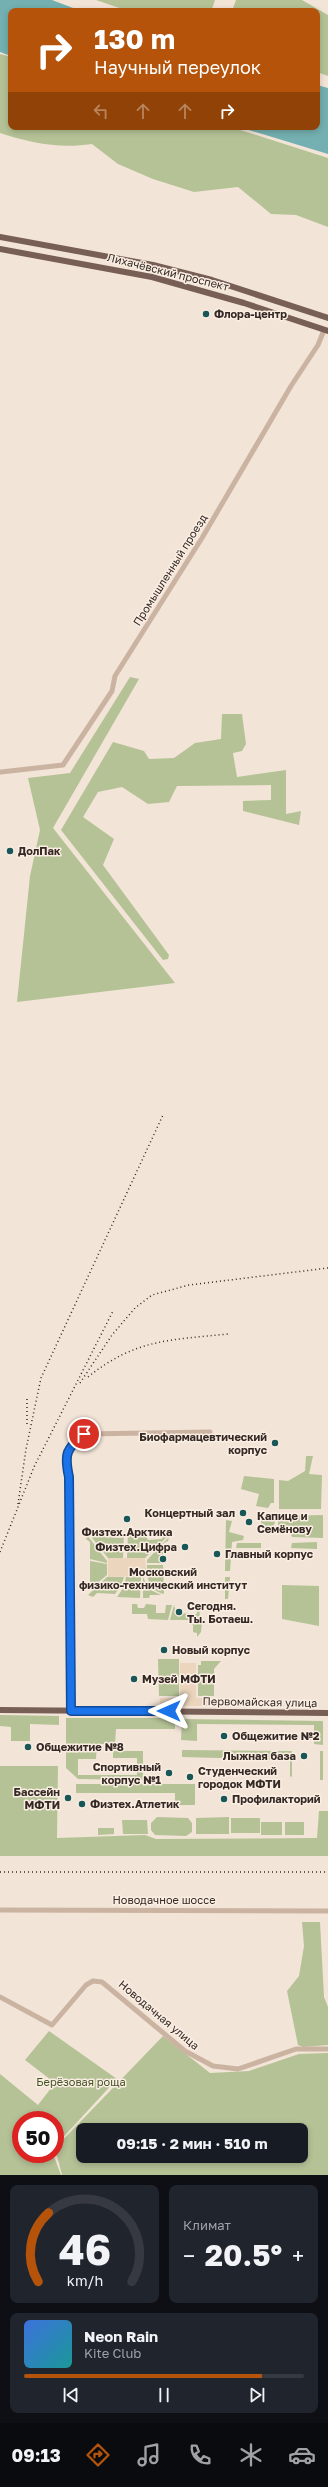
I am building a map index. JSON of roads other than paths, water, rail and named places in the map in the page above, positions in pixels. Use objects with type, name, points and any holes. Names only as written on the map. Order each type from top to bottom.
[{"type":"main road","name":"Лихачёвский проспект","points":[[0,237],[74,248],[153,265],[212,280],[328,318]]},
{"type":"main road","name":"Лихачёвский проспект","points":[[0,249],[150,276],[244,302],[326,330]]},
{"type":"main road","name":"Первомайская улица","points":[[0,1710],[328,1713]]},
{"type":"street","name":"Промышленный проезд","points":[[1,772],[63,765],[112,691],[115,676],[202,538],[291,386],[326,330]]},
{"type":"street","points":[[71,1711],[69,1477],[65,1460],[68,1450],[84,1434],[210,1432]]},
{"type":"street","name":"Новодачное шоссе","points":[[0,1910],[328,1911]]},
{"type":"street","name":"Новодачная улица","points":[[0,1997],[52,2025],[86,1985],[93,1981],[102,1982],[195,2058],[222,2069],[238,2069],[248,2067],[296,2050],[328,2049]]},
{"type":"water","points":[[0,0],[52,0],[73,8],[8,8],[8,55],[0,52]]},
{"type":"water","points":[[320,86],[328,88],[328,154],[249,130],[320,130]]},
{"type":"railway","points":[[18,1504],[26,1449],[41,1378],[163,1115]]},
{"type":"railway","points":[[80,1383],[112,1335],[135,1308],[152,1295],[189,1285],[328,1268]]},
{"type":"railway","points":[[0,1552],[34,1467],[113,1311]]},
{"type":"railway","points":[[88,1377],[105,1364],[138,1348],[171,1340],[228,1334]]},
{"type":"railway","points":[[27,1398],[27,1424]]},
{"type":"railway","points":[[0,1872],[328,1872]]},
{"type":"place","name":"Флора-центр","points":[[206,314]]},
{"type":"place","name":"ДолПак","points":[[10,851]]},
{"type":"place","name":"Биофармацевтический корпус","points":[[275,1443]]},
{"type":"place","name":"Концертный зал","points":[[243,1513]]},
{"type":"place","name":"Физтех.Арктика","points":[[127,1519]]},
{"type":"place","name":"Капице и Семёнову","points":[[249,1522]]},
{"type":"place","name":"Физтех.Цифра","points":[[185,1547]]},
{"type":"place","name":"Главный корпус","points":[[217,1554]]},
{"type":"place","name":"Московский физико-технический институт","points":[[163,1559]]},
{"type":"place","name":"Сегодня. Ты. Ботаеш.","points":[[179,1612]]},
{"type":"place","name":"Новый корпус","points":[[164,1650]]},
{"type":"place","name":"Музей МФТИ","points":[[134,1679]]},
{"type":"place","name":"Общежитие №2","points":[[224,1736]]},
{"type":"place","name":"Общежитие №8","points":[[28,1747]]},
{"type":"place","name":"Лыжная база","points":[[304,1756]]},
{"type":"place","name":"Спортивный корпус №1","points":[[169,1773]]},
{"type":"place","name":"Студенческий городок МФТИ","points":[[190,1777]]},
{"type":"place","name":"Бассейн МФТИ","points":[[68,1798]]},
{"type":"place","name":"Профилакторий","points":[[224,1799]]},
{"type":"place","name":"Физтех.Атлетик","points":[[82,1804]]},
{"type":"park label","name":"Берёзовая роща","points":[[81,2082]]}]
